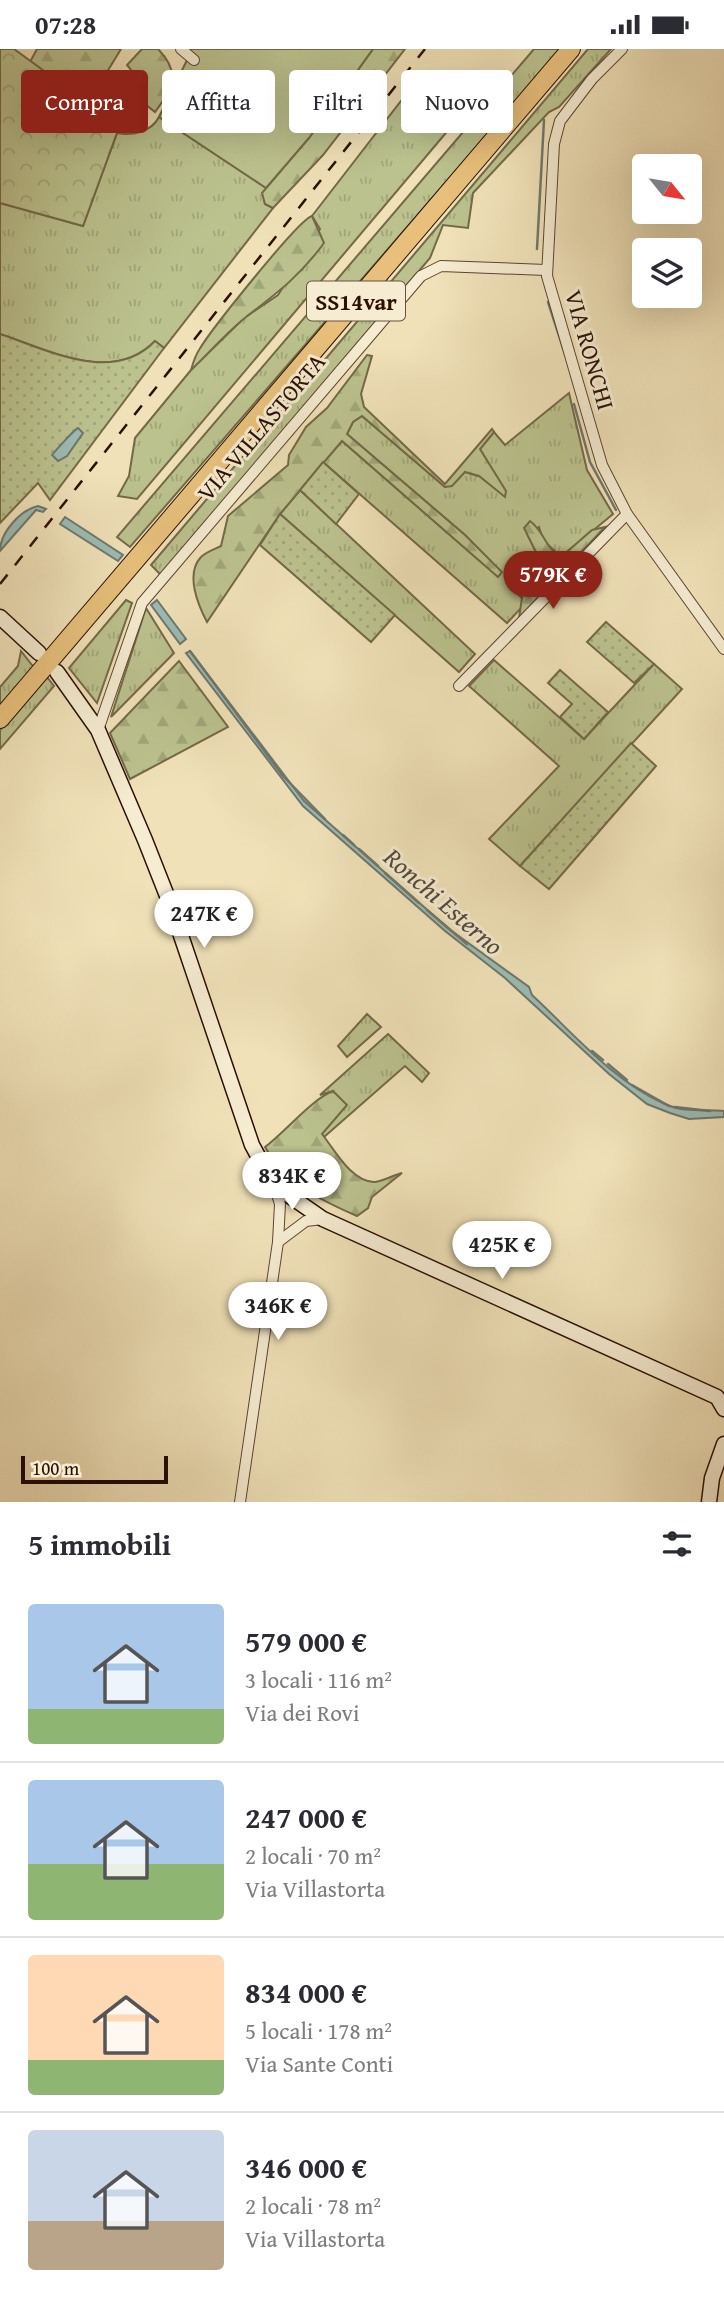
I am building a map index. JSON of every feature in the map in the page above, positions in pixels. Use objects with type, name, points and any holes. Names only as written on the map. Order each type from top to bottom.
[{"type":"highway","name":"SS14var","points":[[0,719],[571,49]]},
{"type":"street","points":[[181,49],[194,60]]},
{"type":"street","name":"VIA RONCHI","points":[[622,49],[592,79],[559,121],[546,270],[602,465],[627,515],[724,649]]},
{"type":"street","name":"VIA VILLASTORTA","points":[[99,730],[142,603],[421,277],[441,267],[546,270]]},
{"type":"street","points":[[458,686],[627,515]]},
{"type":"street","points":[[0,617],[39,653]]},
{"type":"street","points":[[57,672],[99,730],[171,906],[252,1145],[274,1185],[280,1204],[278,1242],[240,1502]]},
{"type":"street","points":[[274,1185],[323,1219],[722,1401]]},
{"type":"street","points":[[278,1242],[306,1221],[323,1219]]},
{"type":"street","points":[[709,1502],[712,1478],[724,1444]]},
{"type":"green space","points":[[0,49],[14,49],[43,70],[21,70],[21,133],[117,133],[83,226],[0,203]]},
{"type":"green space","points":[[37,49],[121,49],[108,70],[41,70],[30,62]]},
{"type":"green space","points":[[142,49],[158,49],[170,65],[171,70],[162,70],[162,101],[155,112],[148,106],[148,70],[131,70],[127,65]]},
{"type":"green space","points":[[188,49],[373,49],[358,70],[289,70],[289,133],[313,133],[266,188],[183,133],[275,133],[275,70],[182,70],[191,52]]},
{"type":"green space","points":[[373,49],[405,49],[387,72],[387,70],[358,70]]},
{"type":"green space","points":[[534,49],[561,49],[513,104],[513,74]]},
{"type":"green space","points":[[588,49],[611,49],[559,107],[549,112],[473,193],[468,228],[443,225],[430,258],[161,575],[151,565]]},
{"type":"green space","points":[[401,101],[401,133],[446,133],[137,499],[118,496],[129,476],[135,438],[191,370],[244,318],[278,295],[320,229],[312,216],[376,133],[387,133],[387,119]]},
{"type":"green space","points":[[159,117],[162,119],[162,133],[183,133],[266,188],[263,193],[265,204],[273,208],[164,348],[155,341],[138,354],[120,361],[100,362],[59,355],[0,334],[0,203],[83,226],[117,133],[148,133],[148,128]]},
{"type":"green space","points":[[313,133],[340,133],[273,208],[265,204],[262,193]]},
{"type":"green space","points":[[462,133],[488,133],[130,547],[117,537]]},
{"type":"green space","points":[[312,216],[324,243],[315,255],[288,283],[239,323],[191,370],[206,339],[236,300],[290,236]]},
{"type":"green space","points":[[0,334],[59,355],[100,362],[120,361],[138,354],[155,341],[164,348],[50,500],[38,483],[0,523]]},
{"type":"green space","points":[[367,355],[372,356],[361,394],[364,407],[445,484],[492,429],[494,432],[480,449],[506,491],[505,497],[479,476],[465,472],[452,486],[445,487],[362,416],[353,422],[347,434],[465,535],[502,572],[498,577],[342,441],[280,514],[207,622],[193,581],[196,564],[203,555],[221,546],[228,516],[288,465],[289,455],[306,427],[327,408]]},
{"type":"green space","points":[[569,393],[587,470],[613,514],[561,557],[543,540],[539,527],[527,534],[538,556],[534,571],[539,586],[529,595],[517,585],[516,592],[522,598],[523,606],[507,623],[323,462],[342,441],[481,562],[501,572],[465,535],[347,434],[353,422],[362,416],[445,487],[465,472],[479,476],[489,465],[480,449],[494,432],[505,445]]},
{"type":"green space","points":[[323,462],[359,494],[336,524],[300,490]]},
{"type":"green space","points":[[300,490],[475,654],[459,672],[280,514]]},
{"type":"green space","points":[[280,514],[395,615],[371,642],[260,545]]},
{"type":"green space","points":[[530,521],[551,549],[561,557],[592,530],[605,527],[519,618],[522,598],[512,586],[517,585],[529,595],[539,586],[534,571],[538,556],[524,528]]},
{"type":"green space","points":[[126,600],[132,603],[97,703],[69,668]]},
{"type":"green space","points":[[146,608],[174,653],[111,717]]},
{"type":"green space","points":[[606,622],[654,664],[634,683],[587,642]]},
{"type":"green space","points":[[21,651],[35,669],[0,710],[0,687],[18,666]]},
{"type":"green space","points":[[494,660],[584,739],[654,664],[682,689],[520,866],[489,839],[559,766],[469,686]]},
{"type":"green space","points":[[179,661],[228,727],[130,779],[110,733]]},
{"type":"green space","points":[[560,670],[608,712],[584,739],[560,717],[572,704],[548,683]]},
{"type":"green space","points":[[47,677],[54,686],[0,749],[0,730]]},
{"type":"green space","points":[[631,743],[656,766],[549,889],[520,866]]},
{"type":"green space","points":[[367,1014],[381,1027],[347,1057],[338,1046]]},
{"type":"green space","points":[[388,1034],[429,1073],[422,1082],[405,1066],[324,1137],[321,1133],[333,1091],[320,1095]]},
{"type":"green space","points":[[333,1091],[347,1105],[322,1134],[344,1164],[367,1181],[375,1182],[402,1173],[372,1197],[368,1208],[357,1216],[317,1197],[293,1180],[273,1160],[265,1147],[316,1101]]},
{"type":"water","points":[[78,428],[83,433],[67,456],[58,461],[52,455]]},
{"type":"water","points":[[38,506],[46,509],[43,512],[36,510],[0,551],[3,537],[12,523],[24,512]]},
{"type":"water","points":[[65,517],[123,555],[118,561],[60,524]]},
{"type":"water","points":[[157,600],[186,639],[180,644],[151,605]]},
{"type":"water","points":[[190,651],[304,801],[449,929],[529,987],[532,995],[578,1040],[628,1083],[672,1107],[724,1111],[724,1117],[689,1119],[647,1104],[609,1074],[505,978],[445,931],[303,806],[186,653]]},
{"type":"waterway","points":[[537,249],[544,120]]},
{"type":"waterway","points":[[548,302],[565,354]]},
{"type":"waterway","points":[[574,404],[590,462],[616,510]]},
{"type":"waterway","name":"Ronchi Esterno","points":[[190,651],[283,776],[325,819]]},
{"type":"waterway","name":"Ronchi Esterno","points":[[343,835],[354,845]]},
{"type":"waterway","name":"Ronchi Esterno","points":[[359,849],[378,866]]},
{"type":"waterway","name":"Ronchi Esterno","points":[[385,873],[419,903]]},
{"type":"waterway","name":"Ronchi Esterno","points":[[427,910],[467,944]]},
{"type":"waterway","name":"Ronchi Esterno","points":[[592,1051],[603,1060]]},
{"type":"waterway","name":"Ronchi Esterno","points":[[608,1064],[627,1080]]},
{"type":"waterway","name":"Ronchi Esterno","points":[[632,1085],[669,1106]]},
{"type":"waterway","name":"Ronchi Esterno","points":[[675,1107],[710,1111]]},
{"type":"railway","points":[[0,584],[425,49]]}]
